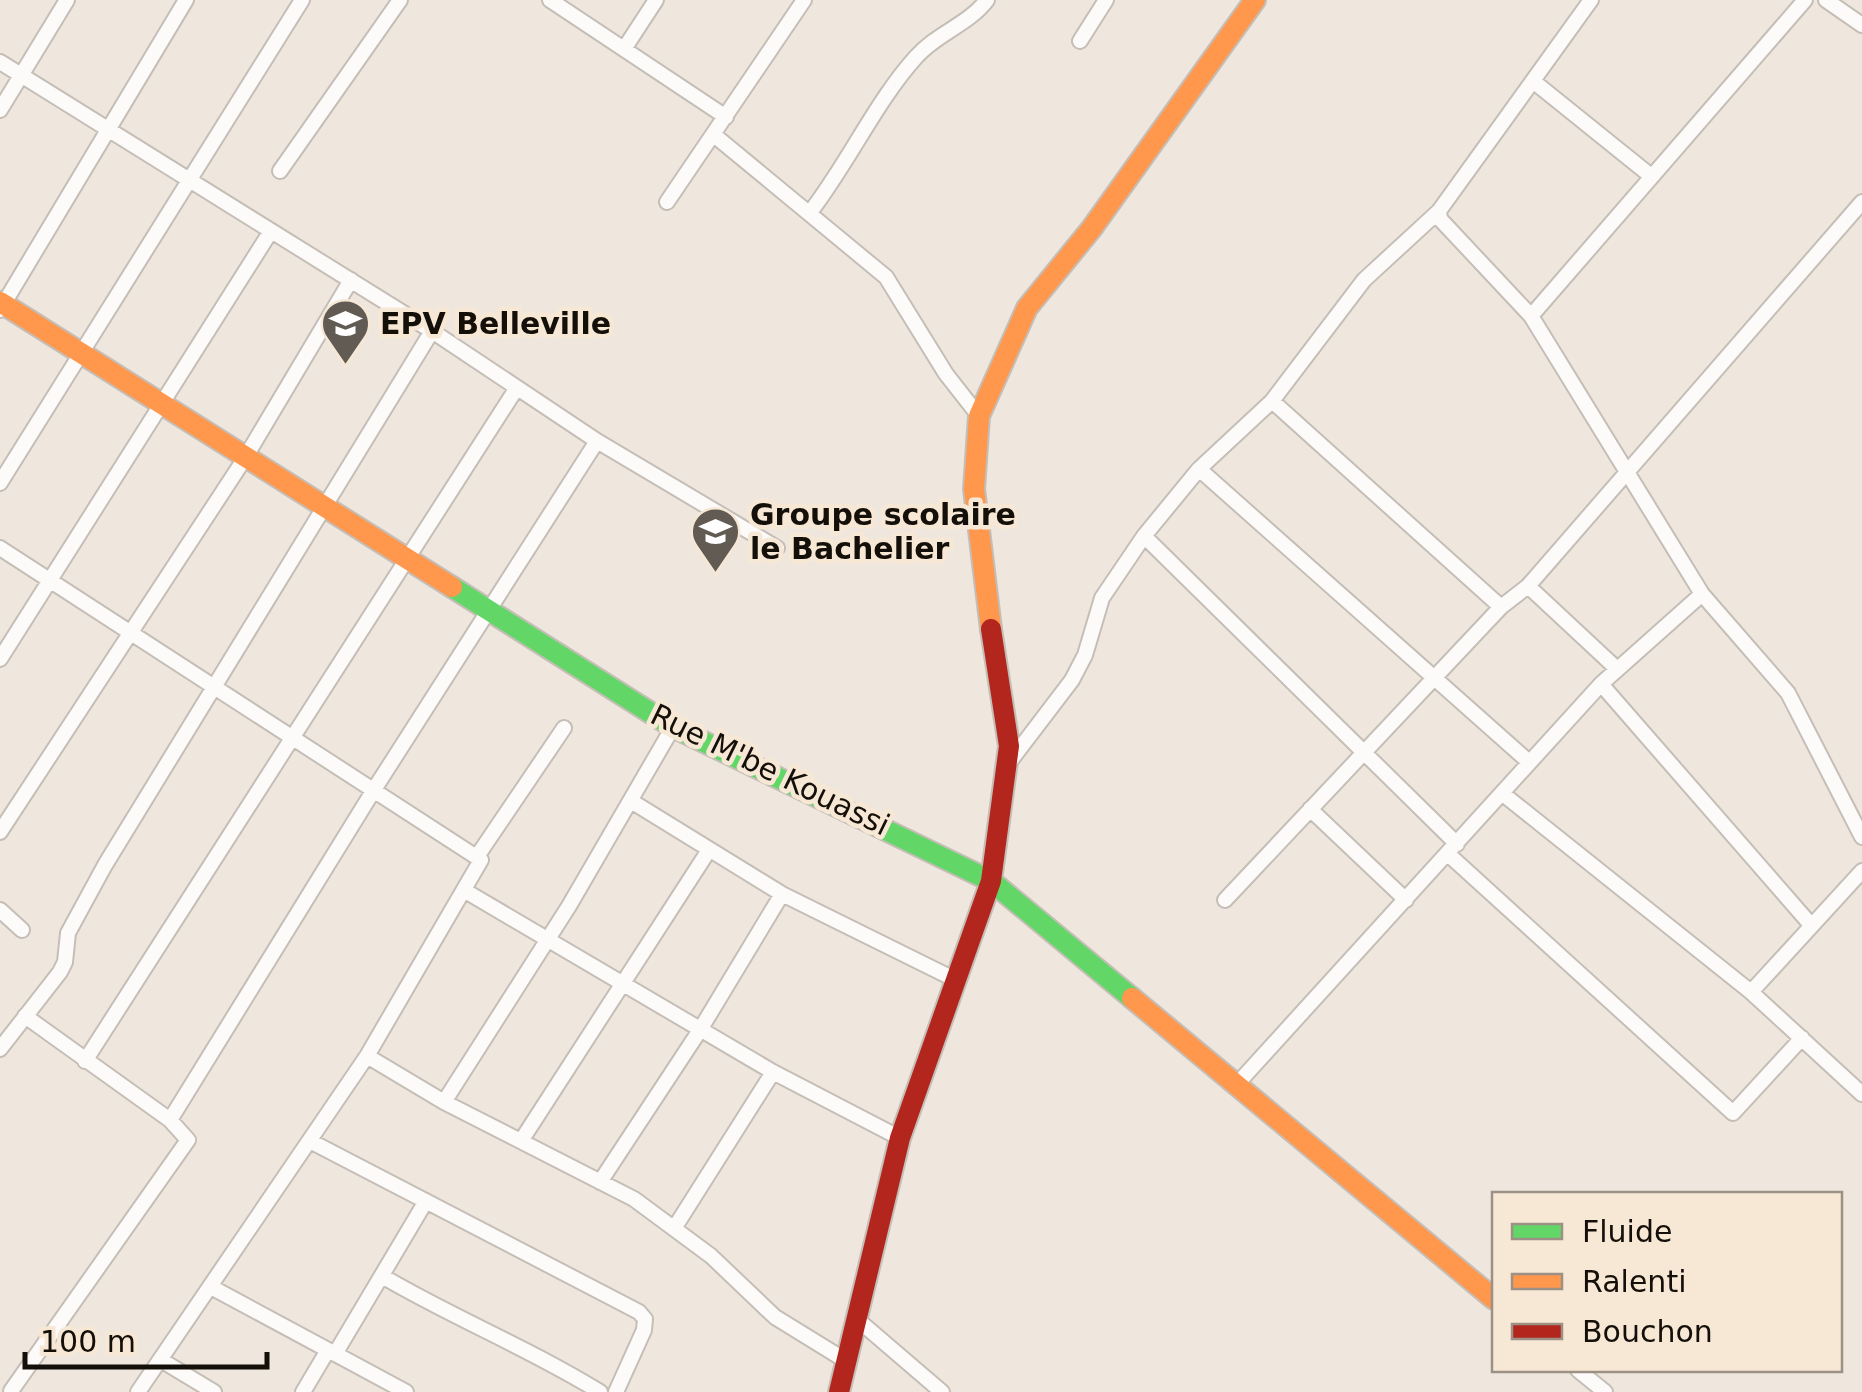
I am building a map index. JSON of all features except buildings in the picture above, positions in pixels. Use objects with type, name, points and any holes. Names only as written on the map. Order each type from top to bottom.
[{"type":"street","points":[[0,110],[67,0]]},
{"type":"street","points":[[1,306],[186,0]]},
{"type":"street","points":[[280,171],[400,0]]},
{"type":"street","points":[[550,0],[726,118]]},
{"type":"street","points":[[624,49],[656,0]]},
{"type":"street","points":[[666,202],[804,0]]},
{"type":"street","points":[[811,211],[914,59],[938,35],[974,17],[986,0]]},
{"type":"street","points":[[1080,41],[1106,0]]},
{"type":"street","points":[[839,1392],[900,1138],[991,881],[1009,746],[978,548],[974,489],[979,416],[1027,308],[1103,213],[1255,0]]},
{"type":"street","points":[[1006,766],[1072,680],[1085,655],[1102,598],[1144,536],[1199,469],[1272,401],[1364,280],[1438,212],[1592,0]]},
{"type":"street","points":[[1531,316],[1805,0]]},
{"type":"street","points":[[1826,0],[1862,25]]},
{"type":"street","points":[[0,484],[192,179],[297,2]]},
{"type":"street","points":[[0,62],[432,331],[597,442],[777,548]]},
{"type":"street","points":[[1533,81],[1651,176]]},
{"type":"street","points":[[714,135],[886,276],[925,333],[946,374],[979,416]]},
{"type":"street","points":[[1225,900],[1432,678],[1501,607],[1528,586],[1862,202]]},
{"type":"street","points":[[1438,212],[1454,235],[1531,316],[1702,594],[1788,694],[1862,837]]},
{"type":"street","points":[[0,659],[271,231]]},
{"type":"street","points":[[0,832],[47,766],[128,632],[245,458],[351,280]]},
{"type":"street","name":"Rue M'be Kouassi","points":[[1,306],[164,403],[324,510],[673,726],[916,840],[991,881],[1492,1298]]},
{"type":"street","points":[[0,1049],[66,962],[68,933],[432,331]]},
{"type":"street","points":[[86,1061],[516,389]]},
{"type":"street","points":[[1272,401],[1501,607]]},
{"type":"street","points":[[170,1120],[375,788],[597,442]]},
{"type":"street","points":[[1199,469],[1529,762]]},
{"type":"street","points":[[1144,536],[1453,849],[1733,1112],[1802,1038]]},
{"type":"street","points":[[0,548],[478,855],[481,866],[367,1056],[138,1392]]},
{"type":"street","points":[[1528,586],[1616,668]]},
{"type":"street","points":[[1238,1083],[1616,668],[1702,594]]},
{"type":"street","points":[[1601,684],[1811,924]]},
{"type":"street","points":[[444,1102],[546,942],[673,726]]},
{"type":"street","points":[[478,855],[564,728]]},
{"type":"street","points":[[1503,794],[1751,992],[1862,1094]]},
{"type":"street","points":[[631,801],[782,894],[958,981]]},
{"type":"street","points":[[1310,809],[1406,900]]},
{"type":"street","points":[[521,1142],[619,985],[710,850]]},
{"type":"street","points":[[1751,992],[1862,872]]},
{"type":"street","points":[[467,892],[619,985],[900,1138]]},
{"type":"street","points":[[600,1182],[700,1030],[782,894]]},
{"type":"street","points":[[0,910],[22,930]]},
{"type":"street","points":[[0,1384],[11,1391],[186,1147],[185,1134],[170,1120],[25,1016]]},
{"type":"street","points":[[367,1056],[444,1102],[634,1198],[675,1227],[775,1318],[848,1362]]},
{"type":"street","points":[[675,1227],[773,1072]]},
{"type":"street","points":[[310,1141],[638,1312],[645,1319],[644,1330],[616,1392]]},
{"type":"street","points":[[304,1392],[426,1202]]},
{"type":"street","points":[[382,1276],[435,1307],[534,1352],[600,1392]]},
{"type":"street","points":[[211,1287],[406,1392]]},
{"type":"street","points":[[858,1320],[942,1392]]},
{"type":"street","points":[[162,1360],[214,1392]]},
{"type":"street","points":[[1580,1372],[1605,1392]]},
{"type":"traffic: fast","points":[[452,587],[673,727],[991,881],[1132,998]]},
{"type":"traffic: slow","points":[[991,629],[974,489],[979,416],[1027,308],[1092,228],[1255,0]]},
{"type":"traffic: slow","points":[[0,302],[452,587]]},
{"type":"traffic: slow","points":[[1132,998],[1492,1297]]},
{"type":"traffic: jam","points":[[839,1392],[900,1138],[991,881],[1009,746],[991,629]]},
{"type":"place","name":"EPV Belleville","points":[[345,366]]},
{"type":"place","name":"Groupe scolaire le Bachelier","points":[[715,574]]}]
